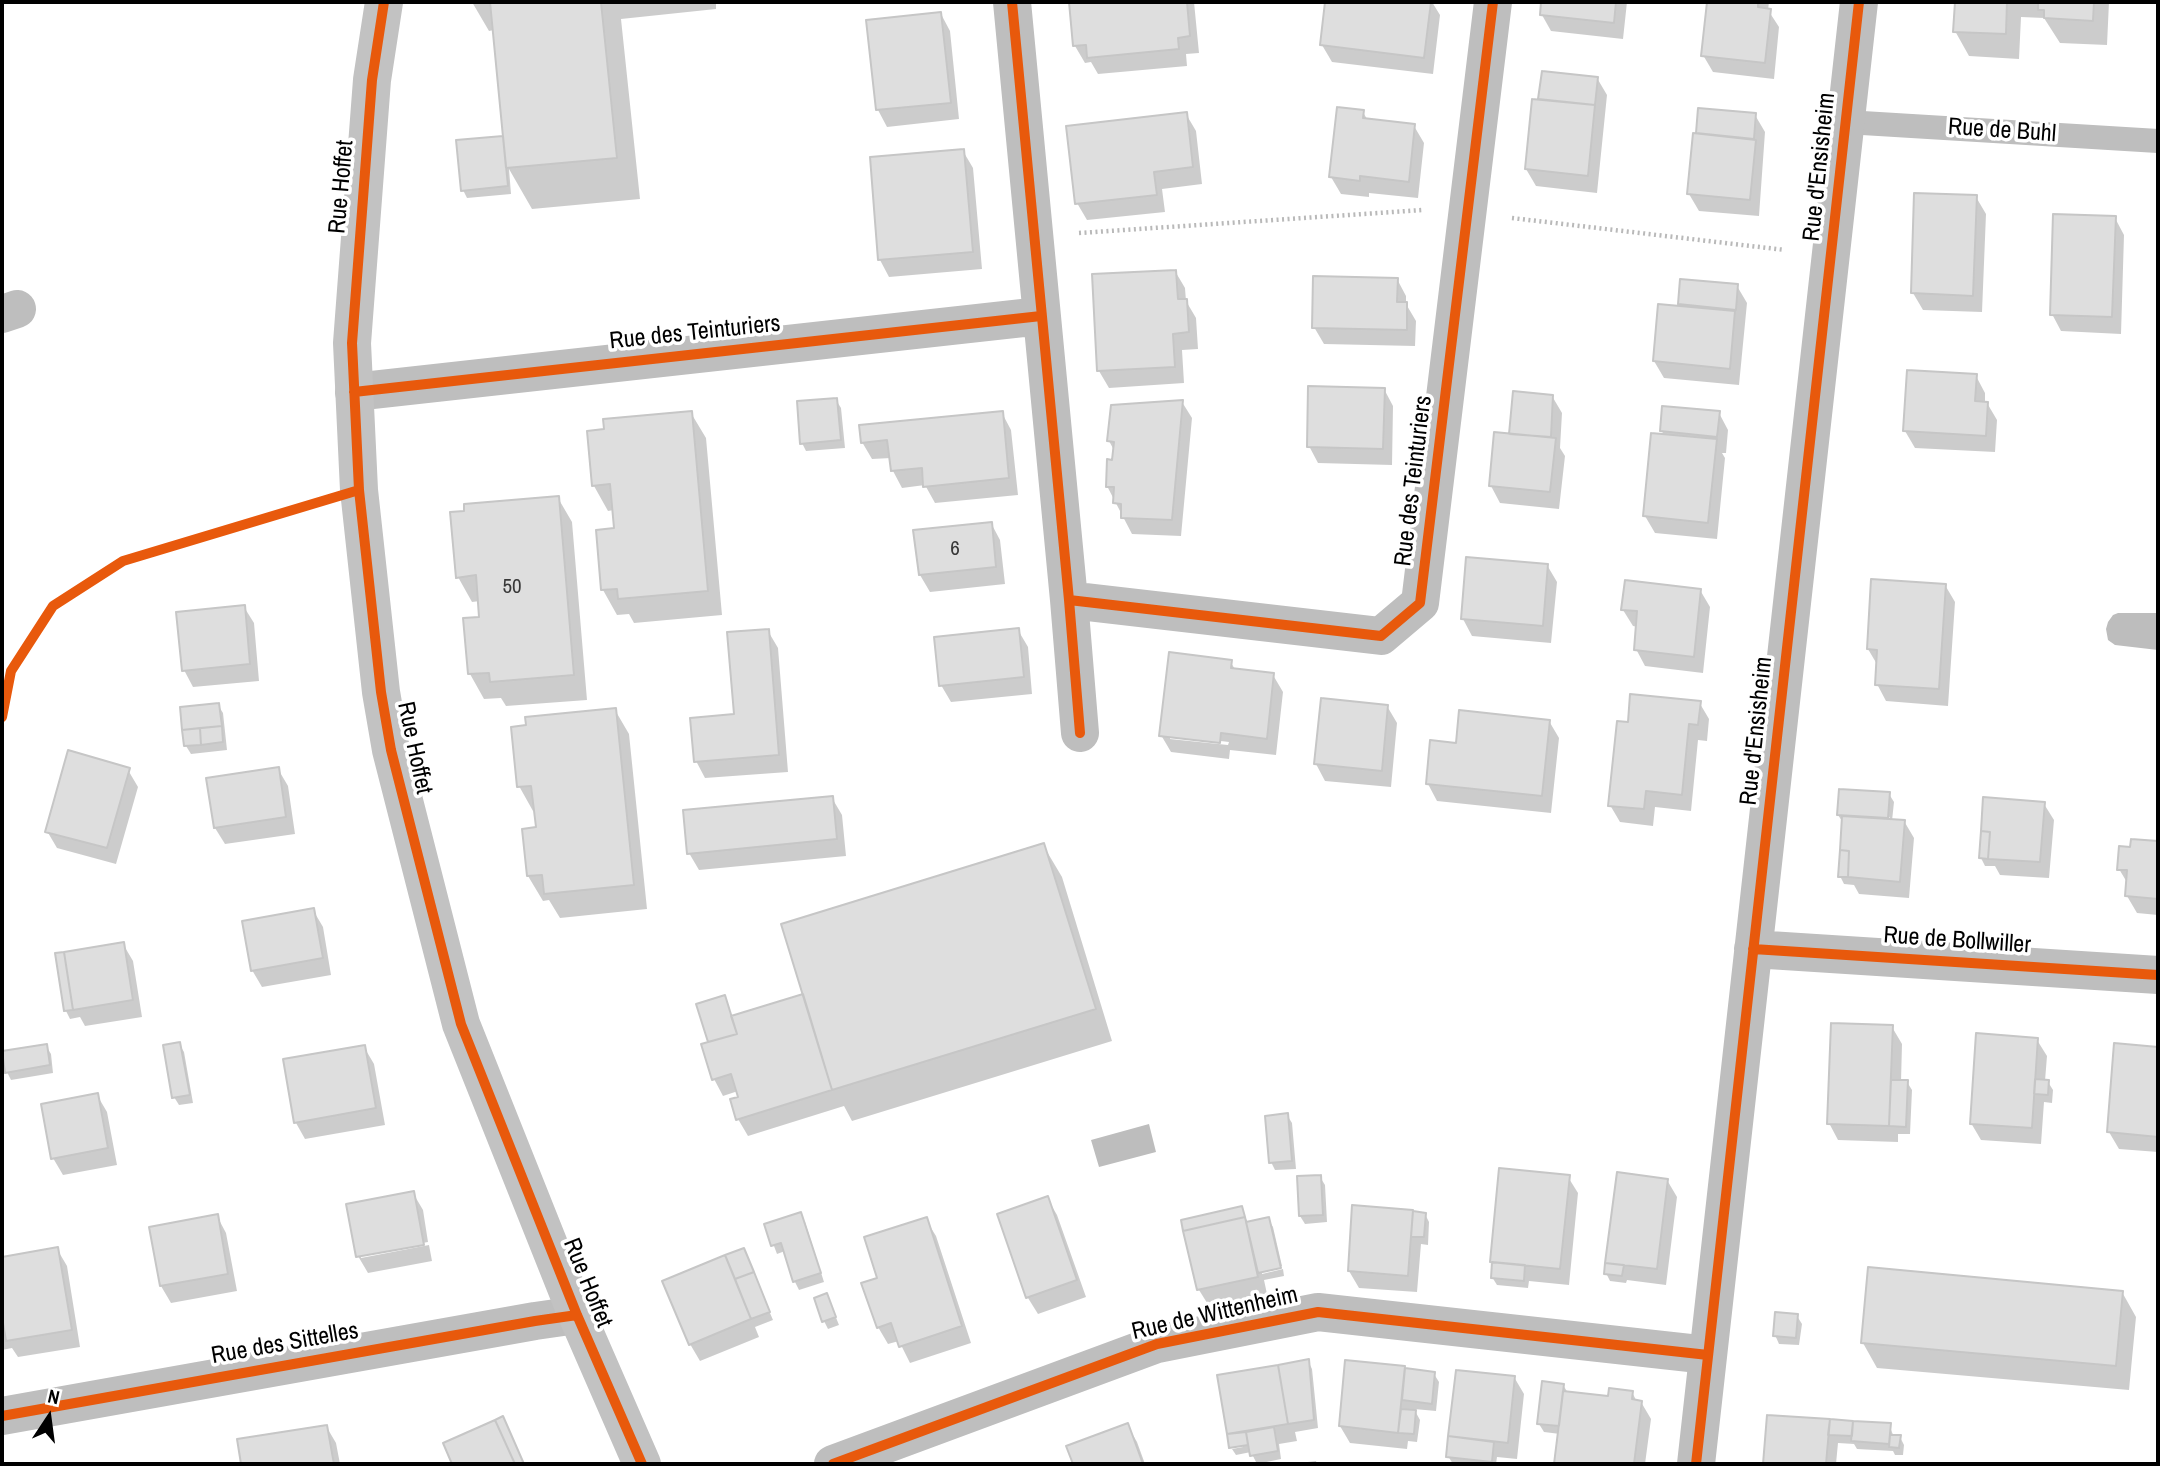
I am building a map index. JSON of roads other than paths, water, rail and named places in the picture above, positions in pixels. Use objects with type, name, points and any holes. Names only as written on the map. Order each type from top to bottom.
[{"type":"main road","name":"Rue Hoffet","points":[[384,2],[372,80],[352,343],[359,490],[381,692],[391,750],[466,1036],[577,1315],[642,1464]]},
{"type":"street","points":[[1012,2],[1080,733]]},
{"type":"street","name":"Rue des Teinturiers","points":[[1069,600],[1381,636],[1420,603],[1493,2]]},
{"type":"street","name":"Rue d'Ensisheim","points":[[1696,1464],[1859,2]]},
{"type":"street","name":"Rue des Teinturiers","points":[[354,392],[1041,316]]},
{"type":"street","points":[[1073,643],[1123,606]]},
{"type":"street","name":"Rue de Bollwiller","points":[[1753,949],[2158,975]]},
{"type":"street","name":"Rue de Wittenheim","points":[[833,1464],[1157,1344],[1318,1312],[1708,1354]]},
{"type":"street","name":"Rue des Sittelles","points":[[2,1416],[577,1315]]},
{"type":"lane","name":"Rue de Buhl","points":[[1846,122],[2158,141]]}]
